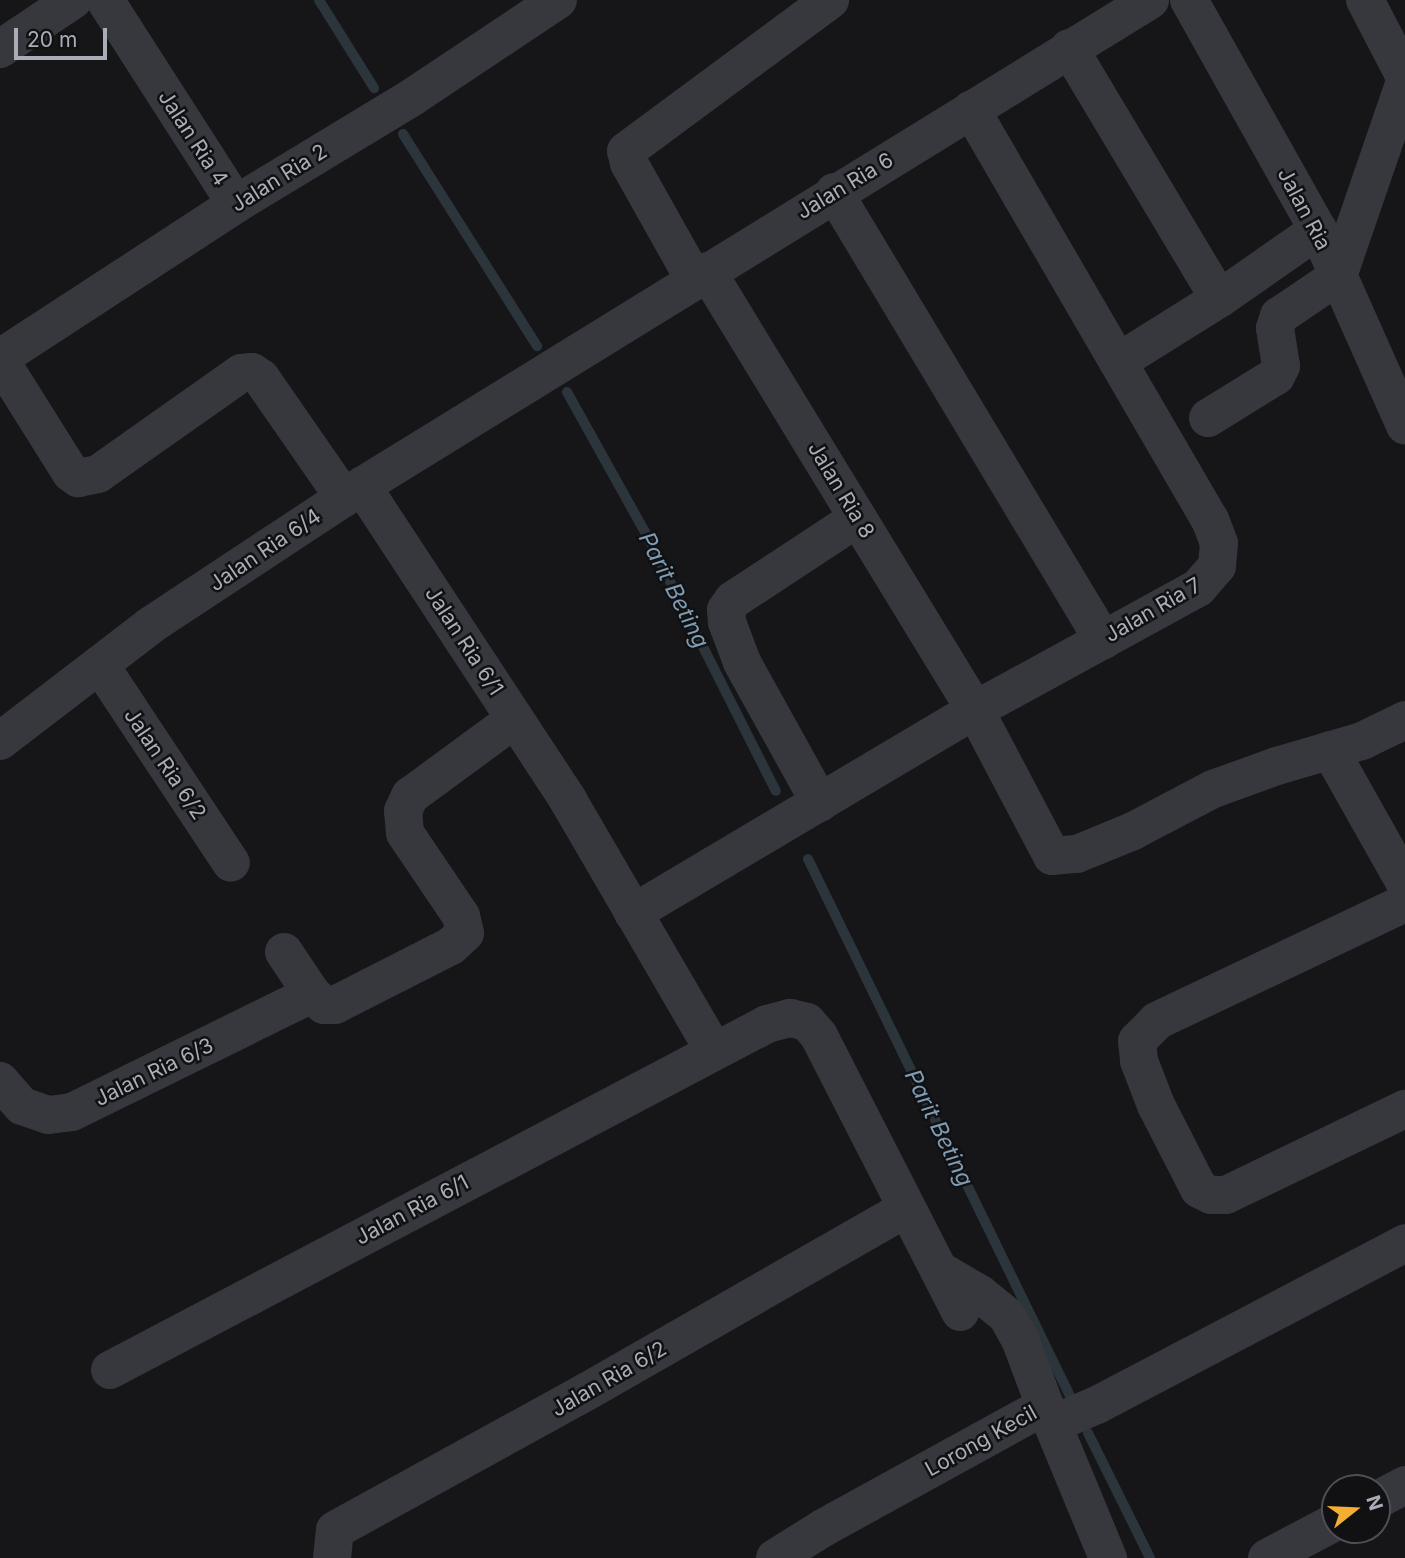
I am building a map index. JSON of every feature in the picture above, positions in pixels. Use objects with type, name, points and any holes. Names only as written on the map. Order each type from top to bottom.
[{"type":"street","points":[[0,48],[73,0]]},
{"type":"street","name":"Jalan Ria 4","points":[[105,0],[236,204]]},
{"type":"street","name":"Jalan Ria 8","points":[[830,0],[626,150],[629,163],[858,518],[975,710],[1052,856],[1077,854],[1133,831],[1213,789],[1330,750]]},
{"type":"street","name":"Jalan Ria 6","points":[[556,365],[1150,0]]},
{"type":"street","name":"Jalan Ria","points":[[1189,0],[1318,230],[1405,425]]},
{"type":"street","points":[[1208,418],[1276,376],[1281,366],[1275,328],[1279,316],[1338,276],[1405,79],[1365,0]]},
{"type":"street","name":"Jalan Ria 2","points":[[0,359],[236,204],[399,105],[549,3]]},
{"type":"street","points":[[1069,48],[1219,299]]},
{"type":"street","name":"Jalan Ria 7","points":[[633,913],[975,710],[1198,588],[1217,566],[1219,543],[1209,520],[971,109]]},
{"type":"street","points":[[834,192],[1103,640]]},
{"type":"street","points":[[1118,362],[1219,299],[1318,230]]},
{"type":"street","name":"Jalan Ria 6/1","points":[[0,359],[71,473],[78,478],[98,474],[241,373],[252,372],[261,378],[353,492],[515,719],[568,800],[714,1051]]},
{"type":"street","name":"Jalan Ria 6/4","points":[[0,741],[152,625],[353,492],[556,365]]},
{"type":"street","points":[[805,812],[742,662],[727,622],[726,610],[733,600],[858,518]]},
{"type":"street","name":"Jalan Ria 6/2","points":[[100,665],[231,863]]},
{"type":"street","name":"Jalan Ria 6/3","points":[[0,1081],[22,1106],[48,1115],[72,1112],[323,999],[451,946],[465,933],[461,916],[405,833],[403,811],[410,796],[515,719]]},
{"type":"street","points":[[1405,720],[1362,741],[1330,750],[1405,883]]},
{"type":"street","points":[[1405,903],[1157,1021],[1138,1041],[1139,1061],[1156,1105],[1199,1189],[1211,1195],[1226,1195],[1405,1110]]},
{"type":"street","points":[[284,952],[323,999]]},
{"type":"street","name":"Jalan Ria 6/1","points":[[110,1370],[766,1024],[790,1018],[807,1022],[819,1036],[905,1209]]},
{"type":"street","points":[[905,1209],[960,1312]]},
{"type":"street","name":"Jalan Ria 6/2","points":[[332,1558],[335,1530],[598,1386],[905,1209]]},
{"type":"street","points":[[937,1269],[980,1294],[1007,1315],[1068,1413],[1405,1243]]},
{"type":"street","name":"Lorong Kecil","points":[[775,1558],[823,1528],[1068,1413],[1108,1558]]},
{"type":"street","points":[[1267,1558],[1321,1529]]},
{"type":"waterway","name":"Parit Beting","points":[[319,0],[374,88]]},
{"type":"waterway","name":"Parit Beting","points":[[403,134],[537,346]]},
{"type":"waterway","name":"Parit Beting","points":[[567,392],[645,532],[776,791]]},
{"type":"waterway","name":"Parit Beting","points":[[808,859],[1071,1398]]},
{"type":"waterway","name":"Parit Beting","points":[[1088,1433],[1150,1558]]}]
